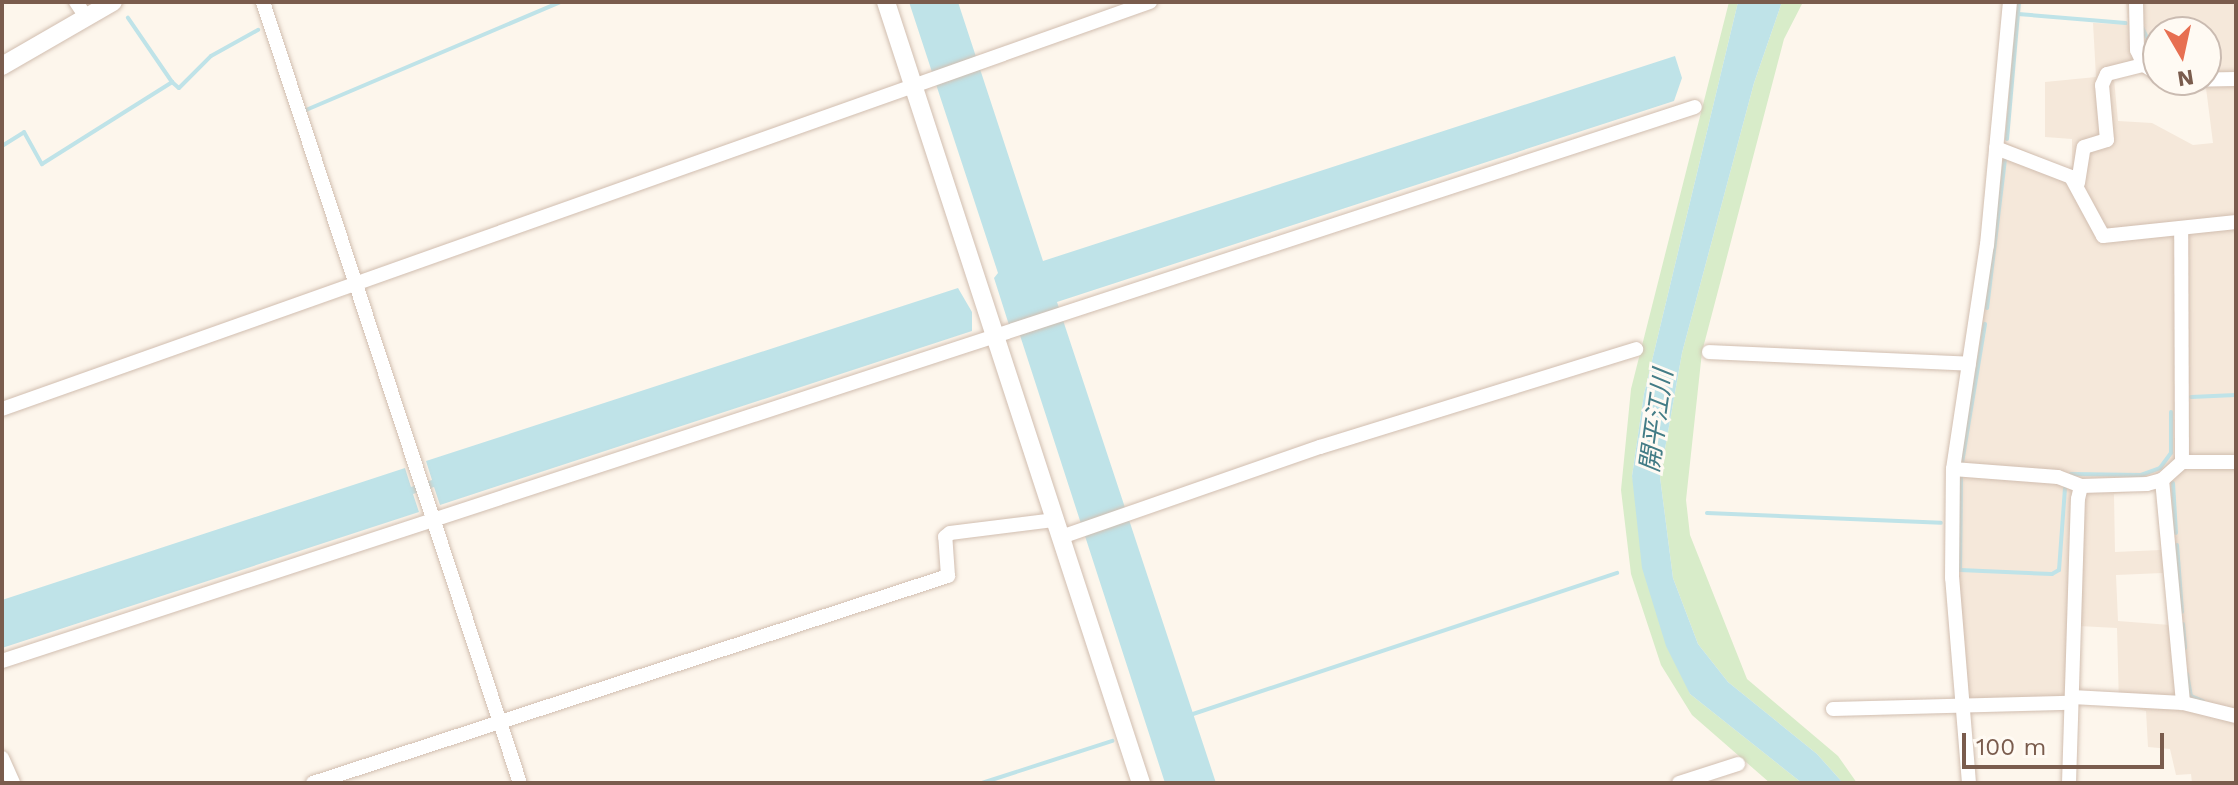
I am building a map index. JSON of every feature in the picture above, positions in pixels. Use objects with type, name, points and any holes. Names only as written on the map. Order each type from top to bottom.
[{"type":"street","points":[[2,66],[81,9],[113,2]]},
{"type":"street","points":[[263,2],[520,783]]},
{"type":"street","points":[[886,2],[921,79],[995,336],[1065,529],[1141,783]]},
{"type":"street","points":[[2,409],[921,79],[1150,2]]},
{"type":"street","points":[[1969,783],[1952,578],[1953,469],[1996,148],[2010,2]]},
{"type":"street","points":[[2136,2],[2137,50],[2142,61]]},
{"type":"street","points":[[2142,65],[2107,74],[2102,85],[2107,140],[2084,147],[2078,183],[2085,209],[2103,236],[2236,222]]},
{"type":"street","points":[[2,661],[1695,107]]},
{"type":"street","points":[[1996,148],[2078,183]]},
{"type":"street","points":[[2181,228],[2182,462]]},
{"type":"street","points":[[313,783],[948,576],[945,537],[950,533],[1065,529],[1137,512],[1320,447],[1636,349]]},
{"type":"street","points":[[1709,352],[1969,364]]},
{"type":"street","points":[[1953,469],[2058,477],[2081,486],[2162,480],[2182,462],[2236,462]]},
{"type":"street","points":[[2162,480],[2183,703]]},
{"type":"street","points":[[2069,783],[2081,486]]},
{"type":"street","points":[[1833,709],[1963,707],[2071,700],[2183,703],[2236,716]]},
{"type":"street","points":[[2,758],[13,783]]},
{"type":"street","points":[[1679,783],[1738,764]]},
{"type":"shaded area","points":[[2126,2],[2236,2],[2236,783],[2192,783],[2191,774],[2176,775],[2170,749],[2148,747],[2146,711],[2119,705],[2117,628],[2079,626],[2076,709],[1967,712],[1948,578],[1991,136],[2072,171],[2072,139],[2045,137],[2045,82],[2096,77],[2093,23],[2128,24]],"holes":[[[2156,489],[2161,550],[2115,552],[2114,494]],[[2163,573],[2170,625],[2118,621],[2116,575]]]},
{"type":"green space","points":[[1729,2],[1738,2],[1644,394],[1632,476],[1690,694],[1802,783],[1770,783],[1692,715],[1661,665],[1631,574],[1621,490],[1631,389]]},
{"type":"green space","points":[[1782,2],[1803,2],[1784,39],[1702,352],[1686,500],[1690,535],[1747,679],[1838,756],[1857,783],[1843,783],[1817,754],[1728,682],[1698,644],[1673,578],[1660,477],[1682,353],[1754,83]]},
{"type":"water","points":[[909,2],[958,2],[1043,261],[1675,56],[1682,78],[1674,101],[1057,302],[1216,783],[1165,783],[1016,323],[1009,325],[994,278],[998,273]]},
{"type":"water","name":"開平江川","points":[[1738,2],[1782,2],[1754,83],[1682,353],[1660,477],[1673,578],[1698,644],[1728,682],[1817,754],[1843,783],[1802,783],[1690,694],[1666,646],[1642,568],[1632,476],[1644,394]]},
{"type":"water","points":[[958,288],[972,312],[972,331],[440,505],[434,487],[413,494],[419,512],[2,648],[2,600],[405,468],[411,487],[432,480],[426,461]]},
{"type":"waterway","points":[[306,110],[560,2]]},
{"type":"waterway","points":[[2007,139],[2019,2]]},
{"type":"waterway","points":[[2018,14],[2126,23]]},
{"type":"waterway","points":[[2,146],[24,132],[42,164],[172,82],[128,18]]},
{"type":"waterway","points":[[172,82],[179,88],[211,56],[258,30]]},
{"type":"waterway","points":[[1987,308],[2005,159]]},
{"type":"waterway","points":[[1962,463],[1985,324]]},
{"type":"waterway","points":[[2191,397],[2236,395]]},
{"type":"waterway","points":[[2071,474],[2141,475],[2160,468],[2171,453],[2171,412]]},
{"type":"waterway","points":[[1961,477],[1960,570],[2052,574],[2059,570],[2065,488]]},
{"type":"waterway","points":[[2173,483],[2176,533]]},
{"type":"waterway","points":[[1707,513],[1941,523]]},
{"type":"waterway","points":[[2177,545],[2182,612]]},
{"type":"waterway","points":[[1193,714],[1617,573]]},
{"type":"waterway","points":[[2183,624],[2185,648]]},
{"type":"waterway","points":[[2187,674],[2191,696],[2203,701]]},
{"type":"waterway","points":[[982,783],[1112,741]]}]
